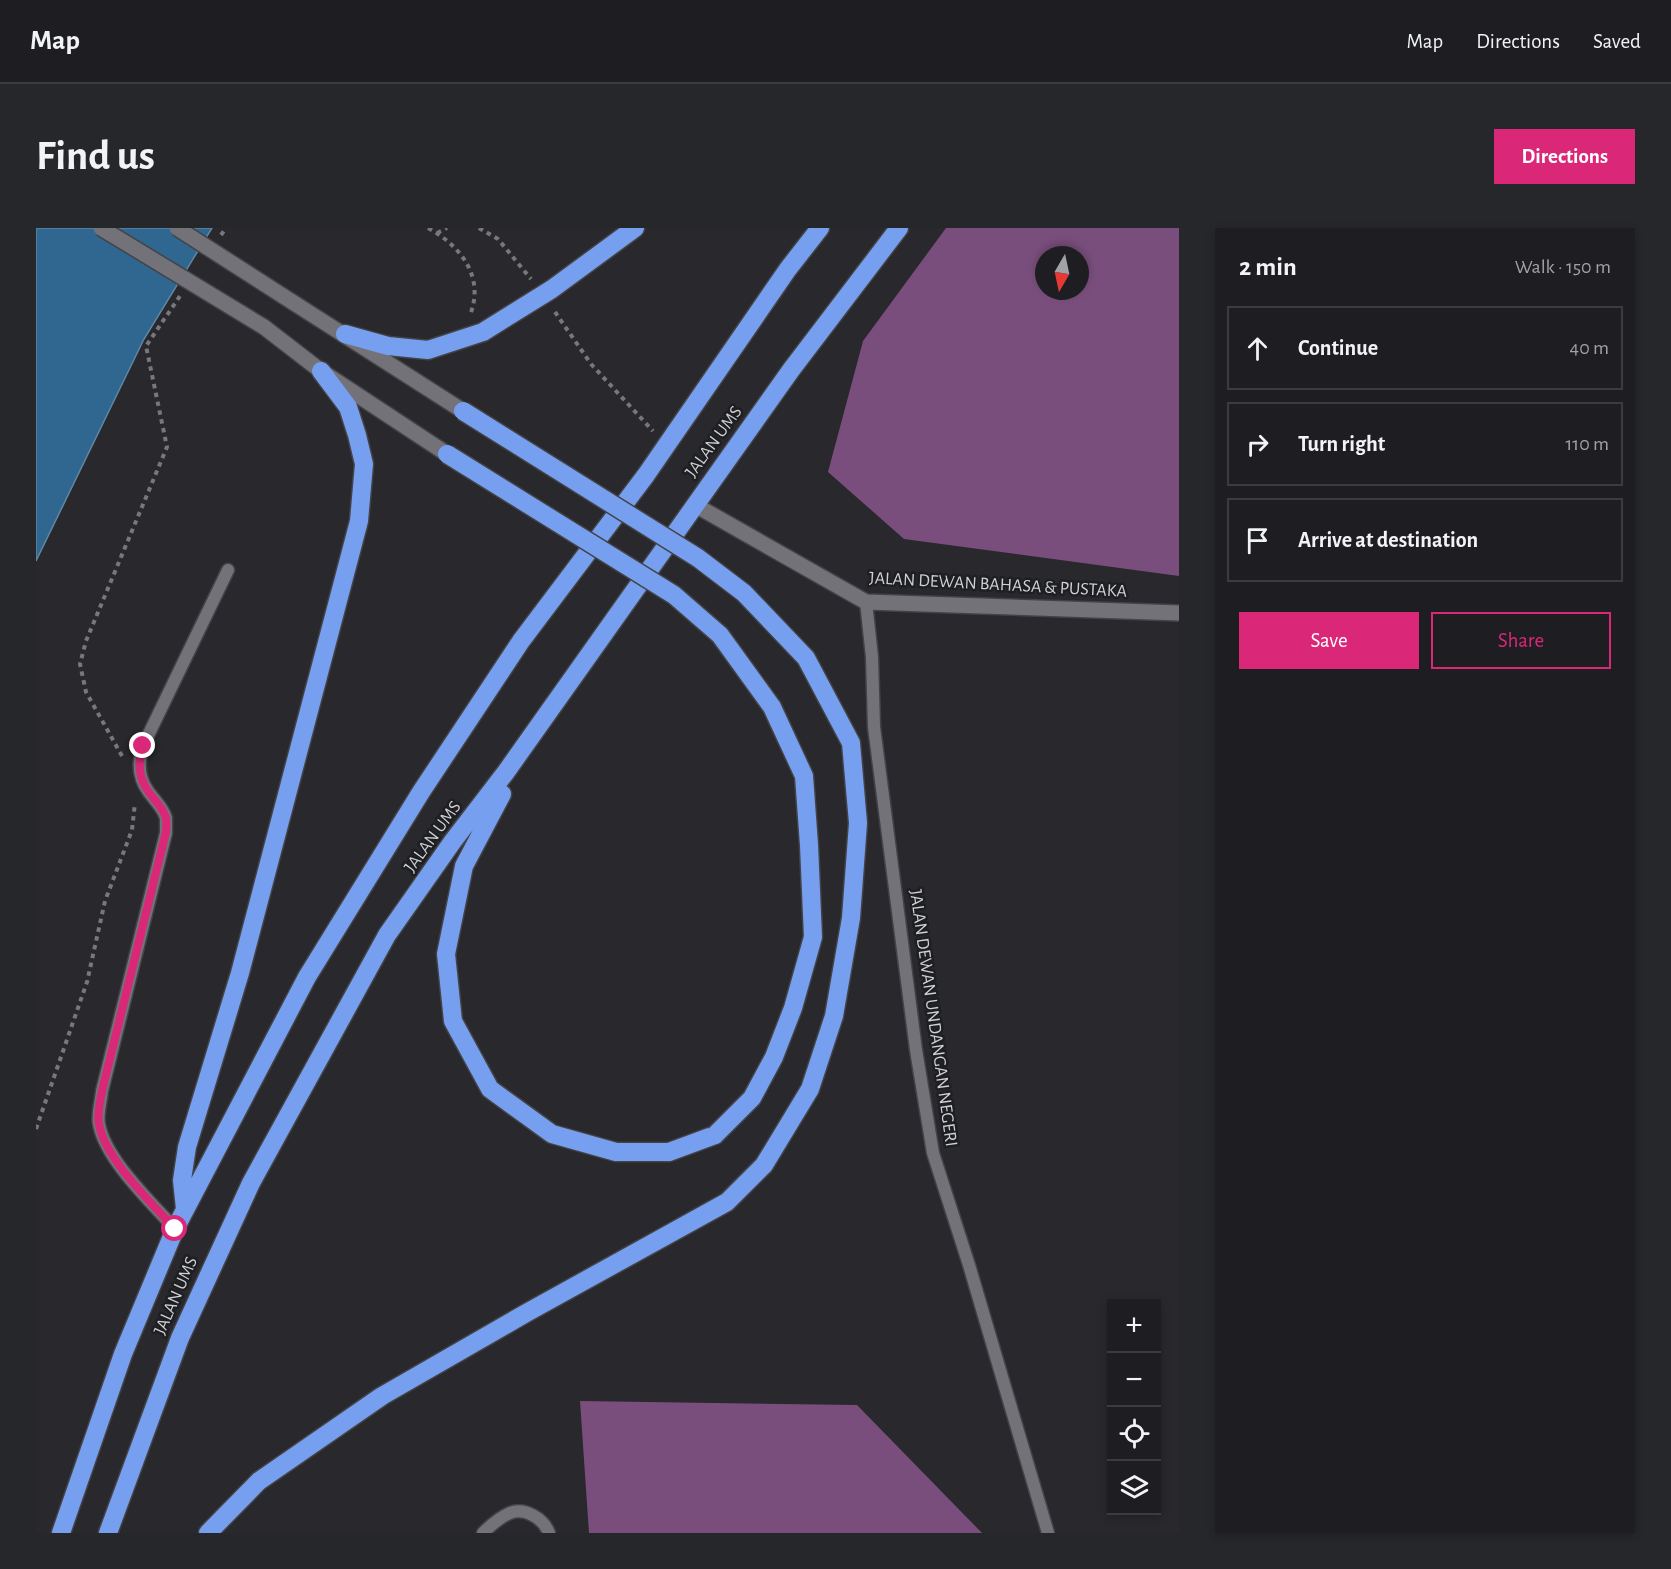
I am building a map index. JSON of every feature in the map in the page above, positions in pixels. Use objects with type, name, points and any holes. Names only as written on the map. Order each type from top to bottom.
[{"type":"highway","points":[[345,334],[388,346],[428,350],[483,332],[552,290],[635,228]]},
{"type":"highway","name":"JALAN UMS","points":[[61,1533],[123,1354],[175,1229],[307,977],[402,821],[521,640],[666,446],[788,269],[820,228]]},
{"type":"highway","name":"JALAN UMS","points":[[108,1533],[180,1338],[251,1183],[387,935],[453,841],[477,812],[533,734],[791,370],[899,228]]},
{"type":"highway","points":[[185,1209],[182,1180],[187,1147],[240,973],[359,520],[364,464],[357,435],[348,407],[321,371]]},
{"type":"highway","points":[[208,1533],[259,1481],[382,1396],[727,1202],[764,1166],[810,1089],[834,1016],[851,918],[858,823],[851,743],[806,658],[744,593],[698,558],[463,411]]},
{"type":"highway","points":[[447,454],[674,595],[720,635],[772,707],[804,776],[813,937],[793,1008],[774,1057],[752,1098],[715,1135],[669,1152],[616,1152],[552,1134],[490,1089],[453,1021],[446,954],[464,866],[533,734]]},
{"type":"street","points":[[101,228],[264,327],[321,371],[447,454]]},
{"type":"street","points":[[177,228],[463,411]]},
{"type":"street","name":"JALAN DEWAN BAHASA & PUSTAKA","points":[[695,505],[866,602],[1179,613]]},
{"type":"lane","points":[[175,1229],[104,1144],[98,1122],[102,1091],[166,832],[166,818],[159,804],[146,789],[140,775],[139,759],[228,570]]},
{"type":"lane","name":"JALAN DEWAN UNDANGAN NEGERI","points":[[866,602],[872,657],[874,727],[916,1050],[933,1153],[969,1265],[1048,1533]]},
{"type":"lane","points":[[483,1533],[489,1526],[512,1512],[533,1515],[546,1525],[549,1533]]},
{"type":"path","points":[[220,238],[226,228]]},
{"type":"path","points":[[428,228],[462,255],[472,272],[476,289],[470,316]]},
{"type":"path","points":[[437,233],[447,228]]},
{"type":"path","points":[[479,228],[498,239],[517,259],[537,287]]},
{"type":"path","points":[[123,761],[120,751],[86,692],[80,664],[86,641],[167,447],[146,346],[186,287]]},
{"type":"path","points":[[551,306],[591,364],[666,446]]},
{"type":"path","points":[[36,1129],[87,982],[105,901],[132,830],[135,801]]},
{"type":"shaded area","points":[[946,228],[1179,228],[1179,576],[904,539],[828,472],[863,341]]},
{"type":"shaded area","points":[[580,1401],[857,1405],[982,1533],[589,1533]]},
{"type":"water","points":[[36,228],[212,228],[144,339],[36,561]]},
{"type":"route","points":[[143,746],[139,759],[140,775],[146,789],[159,804],[166,818],[166,832],[102,1091],[98,1122],[104,1144],[175,1229]]}]
